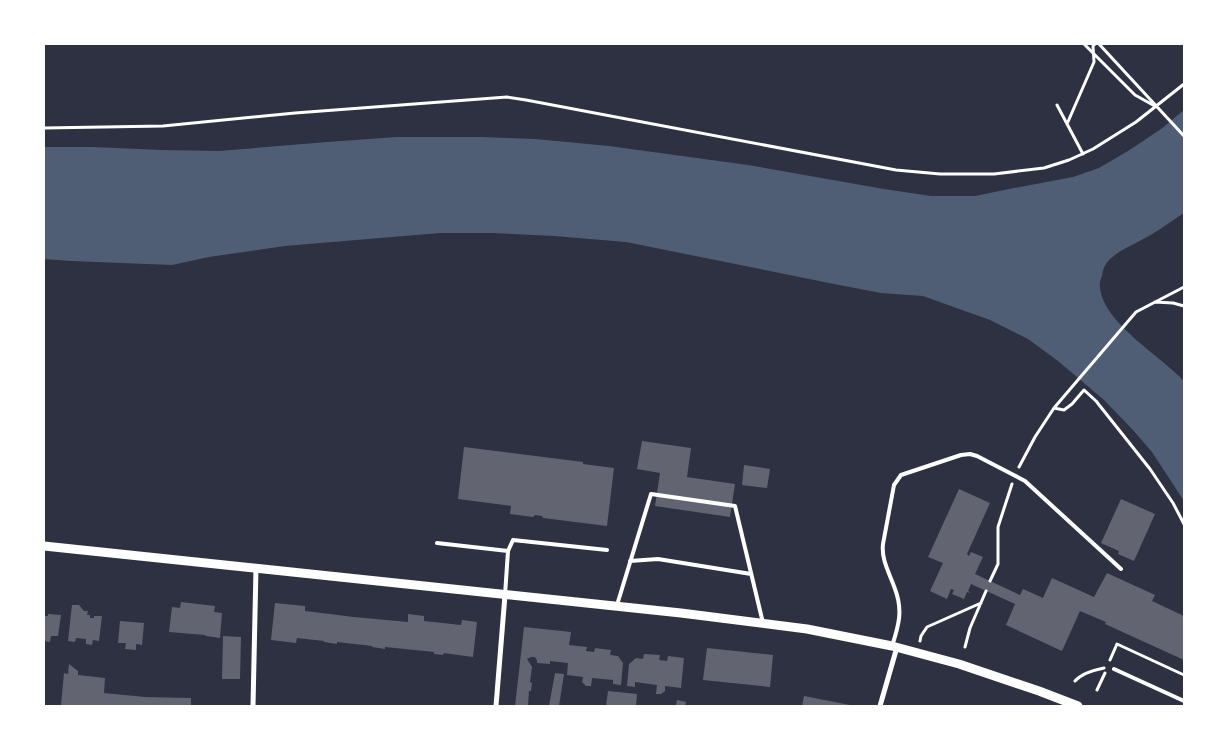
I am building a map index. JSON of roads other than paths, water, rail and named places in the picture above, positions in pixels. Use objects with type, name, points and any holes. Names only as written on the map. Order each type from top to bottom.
[{"type":"street","points":[[44,546],[807,629],[851,637],[959,664],[1078,706]]},
{"type":"street","points":[[253,706],[256,568]]},
{"type":"street","points":[[496,706],[505,595]]},
{"type":"street","points":[[880,706],[894,647]]},
{"type":"lane","points":[[894,647],[900,620],[899,604],[883,558],[882,544],[894,485],[901,475],[909,472],[961,455],[970,454],[983,458],[1025,481],[1122,569]]},
{"type":"lane","points":[[616,607],[651,494],[734,506],[763,623]]},
{"type":"lane","points":[[505,595],[508,550],[513,540],[607,550]]},
{"type":"lane","points":[[437,543],[508,550]]},
{"type":"lane","points":[[630,561],[658,559],[751,574]]},
{"type":"lane","points":[[1114,668],[1184,701]]},
{"type":"water","points":[[1184,110],[1184,213],[1114,255],[1104,267],[1100,287],[1103,300],[1122,326],[1184,381],[1184,501],[1152,452],[1133,430],[1104,400],[1058,361],[1028,339],[990,320],[923,296],[881,293],[626,242],[492,233],[440,233],[285,246],[209,257],[172,265],[44,259],[44,147],[219,151],[397,137],[535,139],[609,146],[748,165],[931,196],[975,196],[1073,177],[1099,168],[1161,129]]}]
